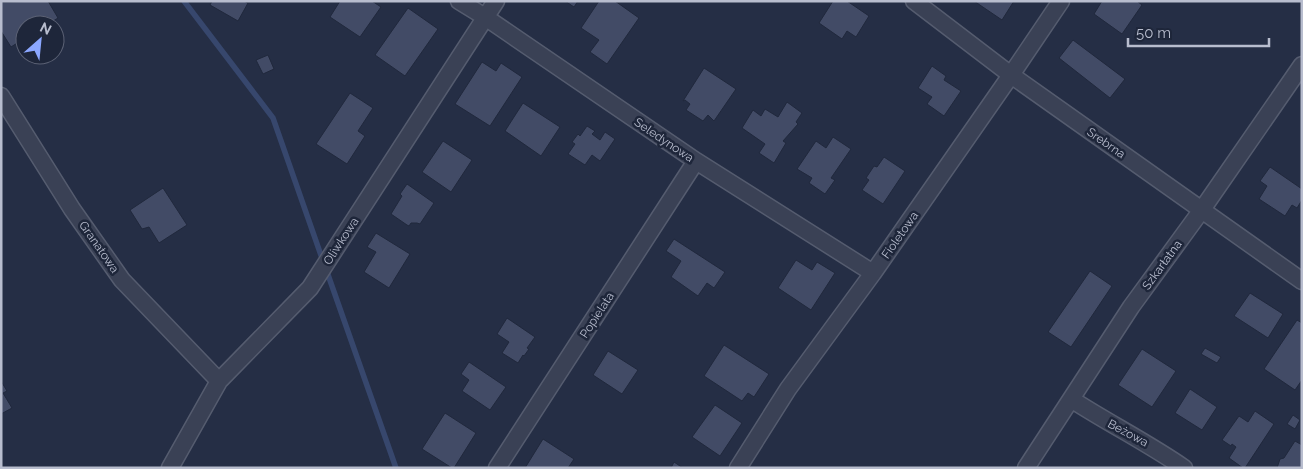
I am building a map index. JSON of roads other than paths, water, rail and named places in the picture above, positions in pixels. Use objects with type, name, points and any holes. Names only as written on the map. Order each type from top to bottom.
[{"type":"street","name":"Seledynowa","points":[[459,1],[485,16],[696,162],[873,273]]},
{"type":"street","name":"Oliwkowa","points":[[170,468],[219,381],[310,288],[496,1]]},
{"type":"street","name":"Srebrna","points":[[914,1],[1011,75],[1302,281]]},
{"type":"street","name":"Fioletowa","points":[[738,468],[788,389],[873,273],[1061,1]]},
{"type":"street","name":"Szkarłatna","points":[[1026,468],[1131,307],[1302,65]]},
{"type":"street","name":"Granatowa","points":[[1,96],[72,209],[122,280],[219,381]]},
{"type":"street","name":"Popielata","points":[[497,468],[696,162]]},
{"type":"street","name":"Beżowa","points":[[1071,399],[1100,418],[1155,448],[1184,468]]},
{"type":"waterway","points":[[184,1],[273,118],[323,261]]},
{"type":"waterway","points":[[326,269],[396,468]]}]
